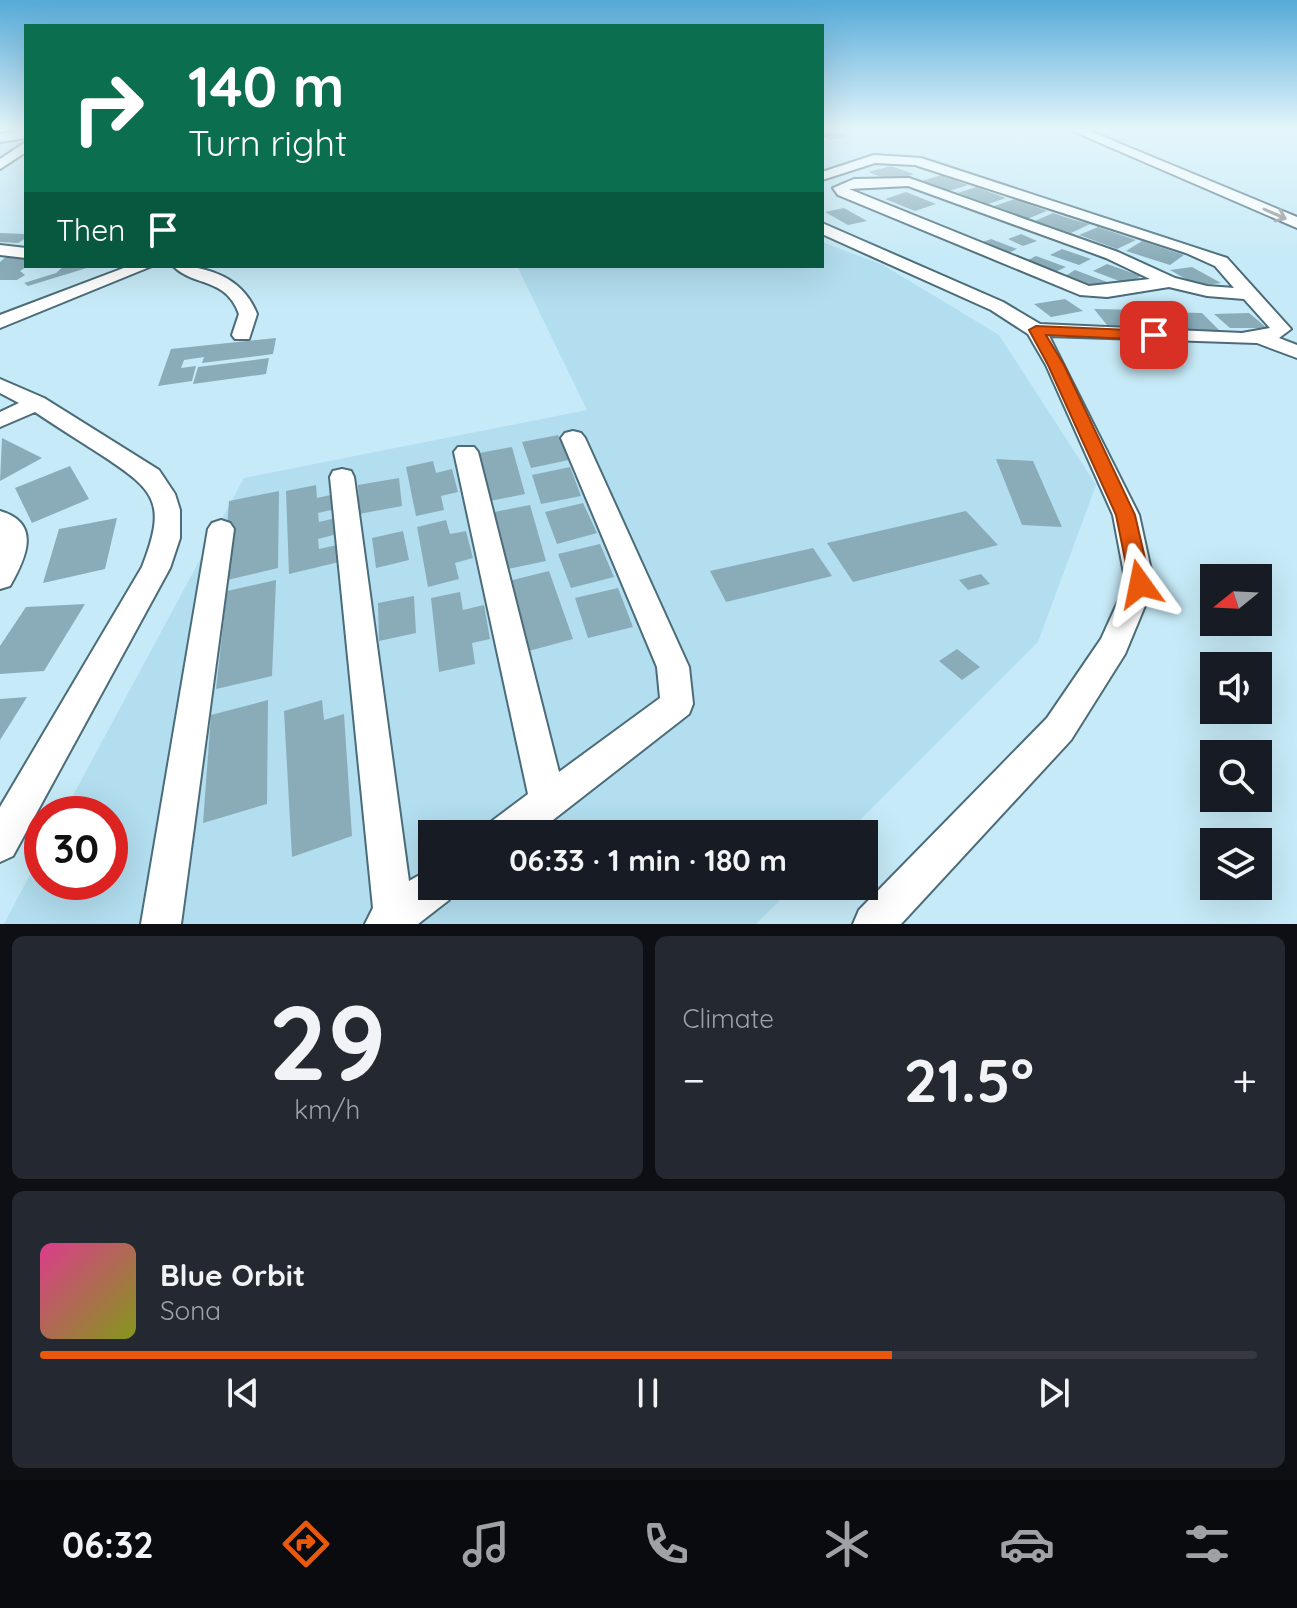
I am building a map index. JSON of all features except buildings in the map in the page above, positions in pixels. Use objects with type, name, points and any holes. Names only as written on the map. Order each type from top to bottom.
[{"type":"street","points":[[950,172],[1221,262],[1281,329],[1270,336],[1258,337],[1036,330]]},
{"type":"street","points":[[1176,172],[1297,223]]},
{"type":"street","points":[[1169,282],[1103,293],[1086,291],[843,192],[840,188],[854,183],[909,182],[1112,255],[1169,282],[1207,291],[1251,294]]},
{"type":"street","points":[[824,229],[997,306],[1036,330],[1056,365],[1126,515],[1140,584],[1114,645],[1059,729],[873,924]]},
{"type":"street","points":[[0,250],[24,253]]},
{"type":"street","points":[[0,307],[102,268]]},
{"type":"street","points":[[0,322],[139,268]]},
{"type":"street","points":[[186,268],[240,294],[248,314],[242,335]]},
{"type":"street","points":[[1258,337],[1297,352]]},
{"type":"street","points":[[0,385],[36,403],[150,476],[162,494],[167,510],[167,538],[128,622],[0,843]]},
{"type":"street","points":[[0,420],[36,403]]},
{"type":"street","points":[[523,820],[677,704],[673,667],[573,438]]},
{"type":"street","points":[[466,452],[548,801]]},
{"type":"street","points":[[342,477],[389,920]]},
{"type":"street","points":[[0,520],[13,529],[12,553],[0,579]]},
{"type":"street","points":[[161,924],[221,529]]},
{"type":"street","points":[[389,920],[418,899]]},
{"type":"shaded area","points":[[824,243],[883,265],[999,335],[1096,485],[1038,642],[860,820],[418,820],[418,900],[780,900],[756,924],[4,924],[24,886],[24,900],[128,900],[128,796],[73,796],[244,478],[587,410],[518,268],[824,268]]},
{"type":"route","points":[[1140,584],[1126,515],[1056,365],[1036,330],[1154,335]]}]
